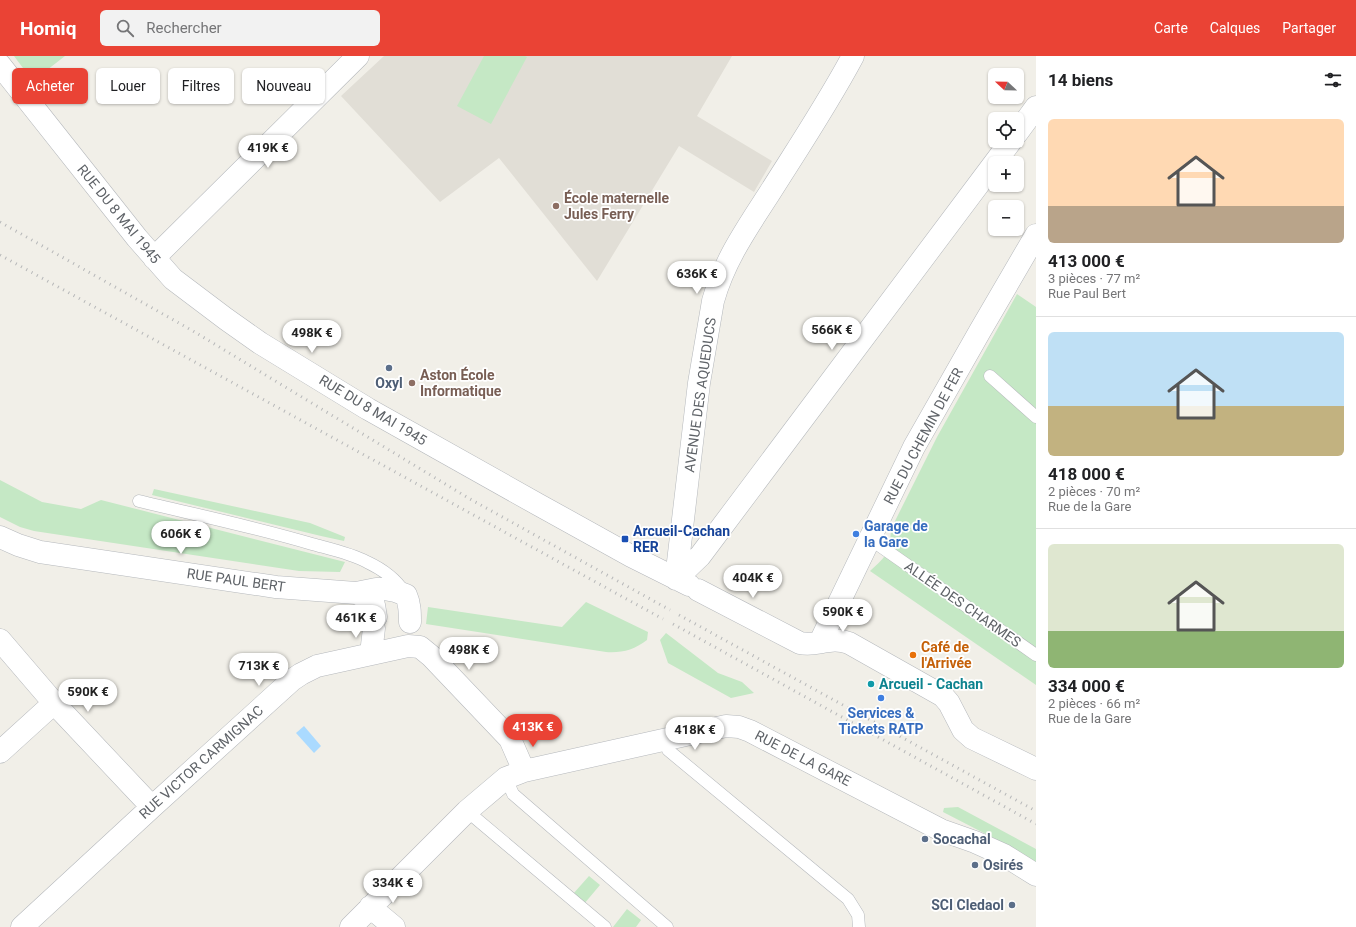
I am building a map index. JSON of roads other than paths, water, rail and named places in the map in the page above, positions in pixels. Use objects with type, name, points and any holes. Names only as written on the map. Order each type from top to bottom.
[{"type":"street","points":[[154,258],[358,56]]},
{"type":"street","name":"AVENUE DES AQUEDUCS","points":[[688,585],[700,383],[716,289],[730,255],[853,56]]},
{"type":"street","name":"RUE DU 8 MAI 1945","points":[[0,65],[132,232],[173,279],[260,343],[368,409],[446,453],[688,585],[800,643],[806,644],[833,640],[842,640],[849,643],[943,696],[949,703],[963,730],[972,738],[1036,769]]},
{"type":"street","points":[[1024,123],[1036,107]]},
{"type":"street","points":[[688,585],[700,556],[1006,148]]},
{"type":"street","name":"RUE DU CHEMIN DE FER","points":[[820,642],[914,447],[1036,235]]},
{"type":"street","name":"RUE PAUL BERT","points":[[0,537],[40,552],[276,586],[356,593],[384,589],[406,595]]},
{"type":"street","name":"RUE PAUL BERT","points":[[356,593],[366,598],[374,605],[375,622],[371,654]]},
{"type":"street","points":[[406,595],[410,606],[409,634],[510,739],[515,775]]},
{"type":"street","name":"RUE VICTOR CARMIGNAC","points":[[22,927],[152,807],[300,674],[317,666],[371,654],[409,634]]},
{"type":"street","points":[[0,640],[54,703],[152,807]]},
{"type":"street","points":[[0,752],[54,703]]},
{"type":"street","name":"RUE DE LA GARE","points":[[350,927],[467,810],[515,775],[726,726],[739,727],[750,731],[941,830],[975,842],[1004,855],[1036,875]]},
{"type":"street","points":[[370,907],[394,927]]},
{"type":"lane","points":[[990,376],[1036,417]]},
{"type":"lane","points":[[139,501],[290,537],[352,556],[366,561],[393,578],[406,595]]},
{"type":"lane","name":"ALLÉE DES CHARMES","points":[[870,539],[1036,655]]},
{"type":"lane","points":[[668,750],[848,899],[858,915],[859,927]]},
{"type":"lane","points":[[515,775],[513,794],[667,927]]},
{"type":"lane","points":[[467,810],[605,927]]},
{"type":"water","points":[[304,726],[321,746],[314,753],[296,733]]},
{"type":"railway","points":[[0,222],[193,331],[470,499],[670,610]]},
{"type":"railway","points":[[0,255],[663,619]]},
{"type":"railway","points":[[679,615],[1036,811]]},
{"type":"railway","points":[[673,624],[1036,824]]},
{"type":"place","name":"École maternelle Jules Ferry","points":[[556,206]]},
{"type":"place","name":"Oxyl","points":[[389,368]]},
{"type":"place","name":"Aston École Informatique","points":[[412,383]]},
{"type":"place","name":"Garage de la Gare","points":[[856,534]]},
{"type":"place","name":"Arcueil-Cachan RER","points":[[625,539]]},
{"type":"place","name":"Café de l'Arrivée","points":[[913,655]]},
{"type":"place","name":"Arcueil - Cachan","points":[[871,684]]},
{"type":"place","name":"Services & Tickets RATP","points":[[881,698]]},
{"type":"place","name":"Socachal","points":[[925,839]]},
{"type":"place","name":"Osirés","points":[[975,865]]},
{"type":"place","name":"SCI Cledaol","points":[[1012,905]]}]
